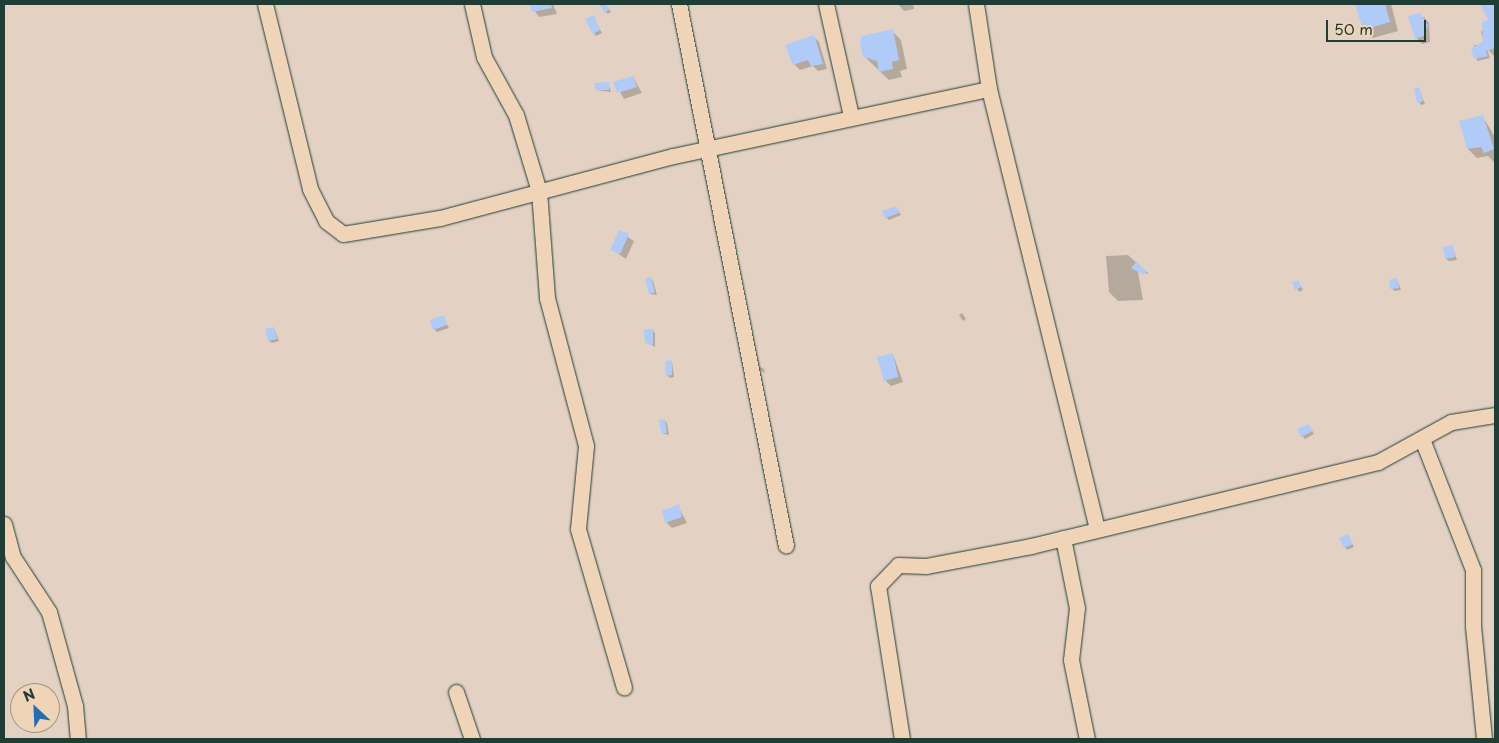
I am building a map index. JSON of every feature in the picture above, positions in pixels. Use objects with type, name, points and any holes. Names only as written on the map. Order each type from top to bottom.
[{"type":"street","points":[[265,4],[310,189],[326,221],[343,234],[440,218],[710,148],[851,116],[988,89]]},
{"type":"street","points":[[472,4],[484,57],[516,115],[539,191],[547,298],[586,446],[578,529],[624,687]]},
{"type":"street","points":[[679,4],[710,148],[786,546]]},
{"type":"street","points":[[826,4],[851,116]]},
{"type":"street","points":[[976,4],[988,89],[1097,529]]},
{"type":"street","points":[[902,739],[878,586],[898,565],[926,566],[1063,538],[1378,462],[1451,422],[1495,415]]},
{"type":"street","points":[[1422,439],[1473,570],[1473,626],[1484,739]]},
{"type":"street","points":[[4,524],[13,557],[49,612],[75,706],[78,739]]},
{"type":"street","points":[[1063,538],[1077,608],[1071,660],[1087,739]]},
{"type":"street","points":[[456,692],[472,739]]},
{"type":"building","points":[[529,4],[551,4],[552,8],[532,12]]},
{"type":"building","points":[[600,4],[606,4],[610,9],[604,13]]},
{"type":"building","points":[[1355,4],[1385,4],[1390,22],[1363,30]]},
{"type":"building","points":[[1480,4],[1495,4],[1495,48],[1486,51],[1488,56],[1474,59],[1471,49],[1483,41],[1482,22],[1488,20]]},
{"type":"building","points":[[1420,13],[1428,25],[1424,36],[1415,39],[1408,16]]},
{"type":"building","points":[[594,15],[600,30],[593,34],[585,19]]},
{"type":"building","points":[[893,29],[899,60],[892,62],[893,69],[879,72],[877,61],[863,57],[860,42],[862,36]]},
{"type":"building","points":[[814,35],[823,64],[811,66],[808,60],[793,65],[785,45]]},
{"type":"building","points":[[633,76],[637,87],[617,93],[613,82]]},
{"type":"building","points":[[609,82],[609,90],[595,90],[594,83]]},
{"type":"building","points":[[1419,87],[1423,101],[1417,103],[1414,89]]},
{"type":"building","points":[[1483,115],[1494,149],[1484,153],[1481,147],[1467,149],[1459,121]]},
{"type":"building","points":[[896,206],[899,213],[885,218],[882,211]]},
{"type":"building","points":[[619,230],[629,234],[620,254],[610,250]]},
{"type":"building","points":[[1453,245],[1455,257],[1445,259],[1443,247]]},
{"type":"building","points":[[1136,262],[1147,271],[1144,275],[1131,268]]},
{"type":"building","points":[[651,277],[655,293],[649,294],[645,279]]},
{"type":"building","points":[[1397,278],[1399,288],[1390,289],[1389,280]]},
{"type":"building","points":[[1298,280],[1301,287],[1295,290],[1292,282]]},
{"type":"building","points":[[444,315],[447,325],[433,330],[430,320]]},
{"type":"building","points":[[274,327],[277,339],[268,341],[265,329]]},
{"type":"building","points":[[644,329],[653,329],[653,345],[645,343]]},
{"type":"building","points":[[893,353],[898,377],[884,381],[877,357]]},
{"type":"building","points":[[672,360],[672,375],[666,376],[665,361]]},
{"type":"building","points":[[665,419],[667,433],[661,433],[659,420]]},
{"type":"building","points":[[1309,424],[1313,431],[1301,437],[1297,429]]},
{"type":"building","points":[[679,504],[682,517],[665,523],[662,511]]},
{"type":"building","points":[[1348,534],[1353,544],[1344,548],[1339,538]]}]
